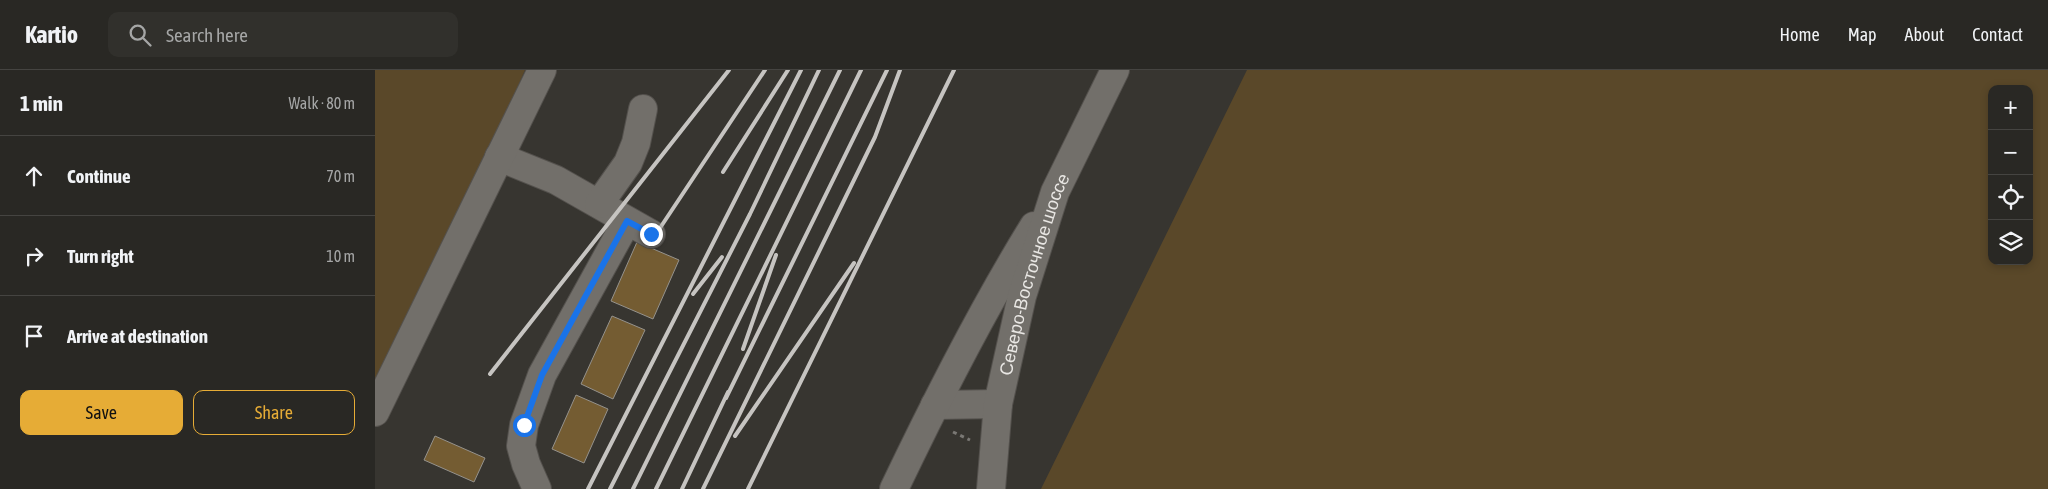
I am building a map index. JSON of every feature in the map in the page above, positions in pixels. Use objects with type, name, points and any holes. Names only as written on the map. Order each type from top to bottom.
[{"type":"street","points":[[375,412],[541,70]]},
{"type":"street","name":"Северо-Восточное шоссе","points":[[991,489],[998,404],[1022,296],[1055,192],[1115,70]]},
{"type":"street","points":[[599,204],[628,163],[636,143],[643,108]]},
{"type":"street","points":[[499,157],[556,180],[651,234]]},
{"type":"street","points":[[894,489],[935,405],[1001,279],[1055,192]]},
{"type":"street","points":[[537,489],[526,464],[521,446],[524,425],[542,375],[627,221]]},
{"type":"street","points":[[935,405],[998,404]]},
{"type":"path","points":[[952,431],[969,439],[975,446]]},
{"type":"shaded area","points":[[375,70],[525,70],[375,418]]},
{"type":"shaded area","points":[[1247,70],[2048,70],[2048,489],[1041,489]]},
{"type":"building","points":[[637,242],[679,260],[653,319],[611,301]]},
{"type":"building","points":[[612,316],[645,330],[613,399],[581,384]]},
{"type":"building","points":[[576,395],[608,409],[584,463],[552,449]]},
{"type":"building","points":[[435,436],[485,458],[474,482],[424,460]]},
{"type":"railway","points":[[490,374],[729,70]]},
{"type":"railway","points":[[660,228],[765,70]]},
{"type":"railway","points":[[723,172],[788,70]]},
{"type":"railway","points":[[588,489],[801,70]]},
{"type":"railway","points":[[610,489],[750,214],[819,70]]},
{"type":"railway","points":[[633,489],[840,70]]},
{"type":"railway","points":[[656,489],[861,70]]},
{"type":"railway","points":[[726,398],[887,70]]},
{"type":"railway","points":[[703,489],[875,137],[900,70]]},
{"type":"railway","points":[[748,489],[954,70]]},
{"type":"railway","points":[[743,349],[776,255]]},
{"type":"railway","points":[[693,294],[722,257]]},
{"type":"railway","points":[[735,436],[854,263]]},
{"type":"railway","points":[[682,489],[728,392]]},
{"type":"route","points":[[524,425],[542,375],[627,221],[651,234]]}]
